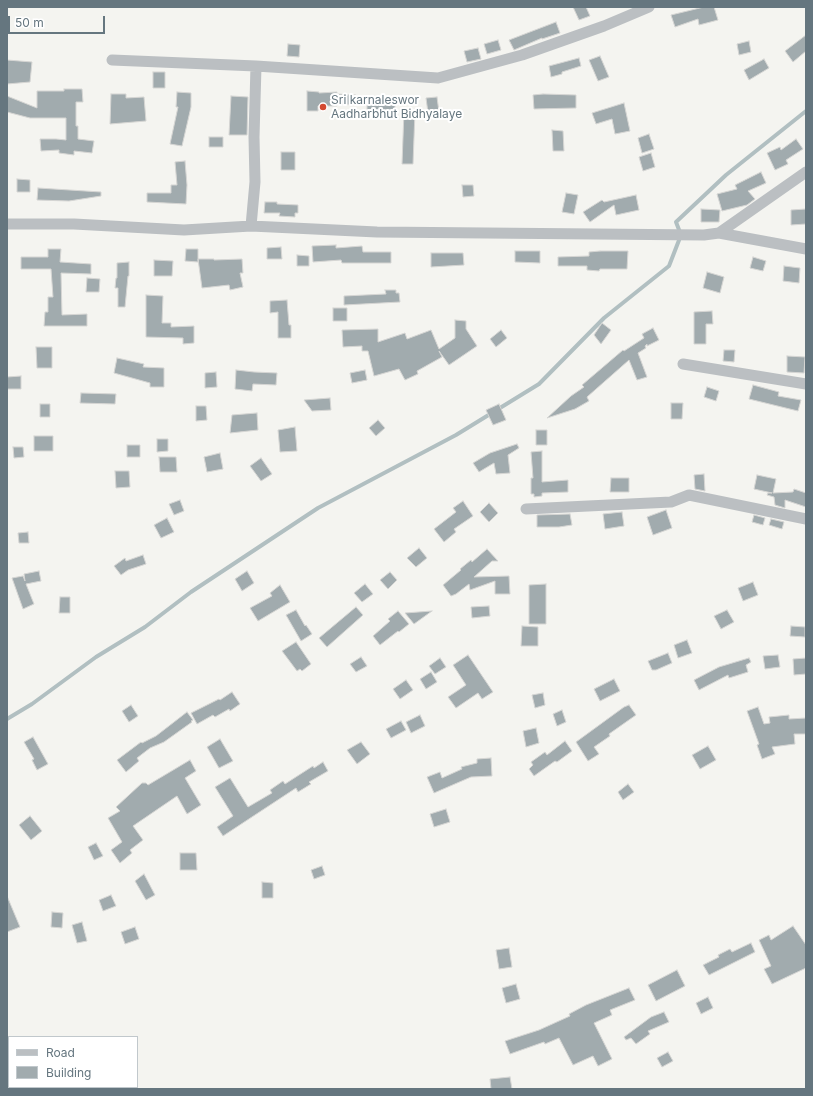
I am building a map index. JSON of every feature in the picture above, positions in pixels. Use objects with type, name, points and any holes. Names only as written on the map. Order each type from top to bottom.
[{"type":"street","points":[[112,60],[256,66],[438,78],[522,55],[604,26],[649,7]]},
{"type":"street","points":[[251,226],[255,182],[254,136],[256,66]]},
{"type":"street","points":[[719,233],[806,172]]},
{"type":"street","points":[[7,224],[74,224],[184,230],[251,226],[377,232],[704,235],[719,233],[806,249]]},
{"type":"street","points":[[683,364],[806,384]]},
{"type":"street","points":[[526,509],[672,502],[689,495],[806,520]]},
{"type":"building","points":[[573,7],[586,7],[590,16],[579,20]]},
{"type":"building","points":[[704,7],[714,7],[718,20],[699,25],[698,19],[675,27],[671,15]]},
{"type":"building","points":[[556,22],[560,33],[542,38],[514,50],[509,40]]},
{"type":"building","points":[[806,35],[806,51],[793,62],[785,51]]},
{"type":"building","points":[[498,40],[501,50],[487,54],[484,44]]},
{"type":"building","points":[[749,41],[751,52],[739,55],[737,44]]},
{"type":"building","points":[[288,44],[300,45],[299,57],[287,56]]},
{"type":"building","points":[[478,48],[481,59],[467,62],[464,51]]},
{"type":"building","points":[[600,56],[609,77],[598,81],[589,60]]},
{"type":"building","points":[[579,58],[581,66],[551,77],[549,66]]},
{"type":"building","points":[[764,59],[769,68],[749,80],[744,70]]},
{"type":"building","points":[[7,60],[32,62],[30,82],[7,84]]},
{"type":"building","points":[[153,72],[165,72],[165,88],[153,88]]},
{"type":"building","points":[[64,89],[82,89],[83,102],[76,102],[76,126],[78,126],[78,139],[94,141],[92,153],[74,151],[74,155],[59,153],[59,150],[41,151],[40,139],[66,140],[66,118],[30,118],[7,112],[7,96],[37,108],[37,91],[64,91]]},
{"type":"building","points":[[307,91],[319,93],[337,92],[337,94],[356,95],[356,105],[337,104],[337,106],[318,106],[318,111],[307,111]]},
{"type":"building","points":[[177,92],[191,93],[191,107],[182,146],[170,144],[178,107],[176,107]]},
{"type":"building","points":[[111,94],[126,94],[126,98],[144,97],[146,121],[110,124]]},
{"type":"building","points":[[533,95],[576,95],[576,108],[534,109]]},
{"type":"building","points":[[231,96],[248,97],[247,135],[229,135]]},
{"type":"building","points":[[437,97],[439,112],[428,113],[426,98]]},
{"type":"building","points":[[624,103],[630,131],[615,134],[612,119],[596,124],[592,113]]},
{"type":"building","points":[[367,104],[395,105],[395,117],[367,116]]},
{"type":"building","points":[[404,111],[415,111],[413,164],[402,164]]},
{"type":"building","points":[[552,130],[563,131],[564,151],[553,151]]},
{"type":"building","points":[[649,134],[654,149],[642,153],[638,138]]},
{"type":"building","points":[[209,137],[223,137],[223,147],[209,147]]},
{"type":"building","points":[[796,139],[803,149],[786,160],[788,164],[775,170],[767,153],[780,147],[781,150]]},
{"type":"building","points":[[281,152],[295,152],[295,170],[281,170]]},
{"type":"building","points":[[651,153],[655,167],[643,171],[639,157]]},
{"type":"building","points":[[185,161],[187,185],[186,204],[147,202],[147,193],[171,193],[171,185],[177,185],[175,162]]},
{"type":"building","points":[[761,172],[766,183],[748,191],[755,199],[747,205],[722,211],[717,194],[737,189],[735,185]]},
{"type":"building","points":[[17,179],[30,180],[30,192],[17,192]]},
{"type":"building","points":[[462,185],[473,185],[474,196],[463,197]]},
{"type":"building","points":[[38,188],[101,192],[101,196],[69,201],[37,200]]},
{"type":"building","points":[[566,193],[578,195],[574,214],[562,212]]},
{"type":"building","points":[[636,195],[639,210],[616,215],[614,205],[590,222],[583,212],[602,200],[604,202]]},
{"type":"building","points":[[265,202],[298,205],[298,213],[295,213],[295,217],[279,216],[280,213],[264,213]]},
{"type":"building","points":[[701,209],[720,210],[719,222],[701,222]]},
{"type":"building","points":[[806,209],[806,224],[791,225],[791,210]]},
{"type":"building","points":[[336,245],[336,248],[362,246],[363,252],[391,252],[391,263],[342,263],[341,260],[313,262],[312,246]]},
{"type":"building","points":[[281,247],[282,259],[267,259],[267,248]]},
{"type":"building","points":[[48,249],[61,249],[60,262],[91,264],[91,274],[61,273],[62,315],[87,314],[87,326],[44,326],[45,312],[48,312],[48,297],[53,297],[51,269],[21,269],[21,257],[48,257]]},
{"type":"building","points":[[186,249],[198,249],[198,262],[185,261]]},
{"type":"building","points":[[515,251],[540,251],[540,263],[515,262]]},
{"type":"building","points":[[628,251],[627,269],[600,269],[599,271],[587,270],[587,266],[558,266],[558,257],[589,256],[589,252]]},
{"type":"building","points":[[431,253],[463,253],[464,265],[431,267]]},
{"type":"building","points":[[297,255],[309,256],[309,266],[297,266]]},
{"type":"building","points":[[753,257],[766,261],[763,271],[750,268]]},
{"type":"building","points":[[198,259],[242,259],[243,273],[240,273],[243,287],[230,290],[229,285],[202,288]]},
{"type":"building","points":[[154,260],[173,261],[172,276],[154,276]]},
{"type":"building","points":[[129,262],[129,276],[125,307],[118,307],[118,288],[115,288],[117,263]]},
{"type":"building","points":[[784,266],[800,268],[799,283],[783,281]]},
{"type":"building","points":[[707,272],[724,277],[720,293],[703,288]]},
{"type":"building","points":[[87,278],[100,279],[99,292],[86,292]]},
{"type":"building","points":[[385,290],[396,290],[396,293],[399,293],[400,302],[344,305],[344,296],[386,294]]},
{"type":"building","points":[[146,295],[163,296],[162,323],[171,323],[171,327],[194,326],[194,343],[183,344],[183,338],[146,337]]},
{"type":"building","points":[[287,300],[289,325],[291,325],[291,338],[278,338],[278,312],[270,313],[270,301]]},
{"type":"building","points":[[333,308],[347,308],[347,321],[333,321]]},
{"type":"building","points":[[712,311],[713,324],[706,324],[706,344],[694,344],[694,312]]},
{"type":"building","points":[[455,320],[466,321],[466,329],[477,346],[449,365],[439,351],[442,357],[417,371],[418,374],[405,380],[399,369],[374,376],[368,351],[362,351],[362,346],[343,347],[342,330],[378,329],[378,342],[405,333],[407,339],[431,330],[439,349],[455,338]]},
{"type":"building","points":[[602,323],[611,330],[601,344],[594,335]]},
{"type":"building","points":[[653,328],[659,340],[647,346],[647,344],[645,346],[646,348],[638,353],[647,377],[637,380],[629,360],[587,397],[589,401],[575,409],[547,418],[571,396],[584,387],[582,385],[623,350],[624,351],[644,338],[642,334]]},
{"type":"building","points":[[501,330],[507,338],[496,347],[490,339]]},
{"type":"building","points":[[36,347],[52,347],[52,368],[37,368]]},
{"type":"building","points":[[724,350],[735,350],[734,362],[723,361]]},
{"type":"building","points":[[787,356],[805,357],[804,373],[787,372]]},
{"type":"building","points":[[117,358],[144,364],[143,367],[164,368],[164,387],[150,387],[150,383],[114,373]]},
{"type":"building","points":[[236,370],[277,373],[276,385],[253,384],[252,391],[235,389]]},
{"type":"building","points":[[365,370],[367,380],[352,383],[350,373]]},
{"type":"building","points":[[216,372],[217,387],[205,388],[205,373]]},
{"type":"building","points":[[21,376],[21,389],[7,389],[7,377]]},
{"type":"building","points":[[753,385],[779,392],[778,396],[801,400],[798,411],[749,399]]},
{"type":"building","points":[[707,387],[719,391],[716,401],[704,397]]},
{"type":"building","points":[[81,393],[116,394],[115,404],[80,403]]},
{"type":"building","points":[[330,398],[331,410],[312,411],[304,400]]},
{"type":"building","points":[[671,403],[683,403],[682,419],[671,419]]},
{"type":"building","points":[[40,404],[50,404],[50,417],[40,417]]},
{"type":"building","points":[[499,404],[506,420],[493,425],[486,410]]},
{"type":"building","points":[[196,406],[206,406],[207,420],[196,421]]},
{"type":"building","points":[[257,413],[258,430],[230,433],[232,415]]},
{"type":"building","points":[[378,420],[385,428],[376,436],[369,428]]},
{"type":"building","points":[[295,427],[297,451],[280,452],[278,430]]},
{"type":"building","points":[[536,430],[547,430],[547,445],[536,445]]},
{"type":"building","points":[[34,436],[53,436],[53,451],[34,451]]},
{"type":"building","points":[[157,439],[168,439],[168,451],[157,452]]},
{"type":"building","points":[[517,444],[519,448],[508,455],[510,473],[496,474],[494,463],[479,472],[473,463],[490,453]]},
{"type":"building","points":[[127,445],[140,445],[140,457],[127,457]]},
{"type":"building","points":[[13,447],[23,447],[24,457],[14,458]]},
{"type":"building","points":[[542,451],[542,482],[568,480],[568,492],[542,493],[542,496],[534,497],[534,494],[531,494],[531,478],[533,478],[531,452]]},
{"type":"building","points":[[220,453],[223,469],[207,472],[204,457]]},
{"type":"building","points":[[159,457],[176,457],[177,472],[160,472]]},
{"type":"building","points":[[261,458],[272,474],[261,481],[250,466]]},
{"type":"building","points":[[115,471],[129,471],[130,487],[116,488]]},
{"type":"building","points":[[704,474],[705,491],[695,489],[694,475]]},
{"type":"building","points":[[757,475],[776,479],[773,493],[793,492],[794,489],[806,493],[806,507],[785,500],[785,508],[775,505],[774,497],[767,495],[768,493],[772,493],[754,489]]},
{"type":"building","points":[[611,478],[629,478],[629,492],[610,492]]},
{"type":"building","points":[[180,500],[184,511],[174,515],[169,504]]},
{"type":"building","points":[[463,501],[473,516],[454,529],[456,532],[444,542],[434,529],[456,512],[453,508]]},
{"type":"building","points":[[489,503],[498,513],[489,522],[480,512]]},
{"type":"building","points":[[666,510],[672,528],[653,535],[647,517]]},
{"type":"building","points":[[622,512],[624,526],[605,529],[603,514]]},
{"type":"building","points":[[570,514],[572,525],[559,527],[537,527],[537,515]]},
{"type":"building","points":[[754,515],[765,518],[763,525],[752,522]]},
{"type":"building","points":[[167,518],[174,532],[161,538],[154,525]]},
{"type":"building","points":[[771,519],[784,522],[782,529],[769,525]]},
{"type":"building","points":[[28,532],[29,543],[19,543],[18,533]]},
{"type":"building","points":[[419,548],[427,558],[416,567],[407,558]]},
{"type":"building","points":[[487,549],[498,561],[492,561],[474,577],[509,576],[510,594],[495,594],[495,581],[470,590],[469,584],[451,596],[443,585],[471,560],[472,562]]},
{"type":"building","points":[[143,555],[146,564],[128,570],[121,575],[114,566],[125,558],[126,561]]},
{"type":"building","points":[[39,571],[41,581],[26,584],[34,604],[23,609],[12,578],[23,576],[25,581],[24,574]]},
{"type":"building","points":[[247,571],[254,583],[242,591],[235,579]]},
{"type":"building","points":[[390,572],[397,580],[388,589],[380,580]]},
{"type":"building","points":[[753,582],[758,595],[743,601],[738,588]]},
{"type":"building","points":[[365,584],[373,594],[362,602],[354,593]]},
{"type":"building","points":[[546,584],[546,624],[529,624],[529,585]]},
{"type":"building","points":[[280,585],[290,602],[258,621],[250,608],[272,596],[270,593]]},
{"type":"building","points":[[60,597],[70,597],[70,613],[59,613]]},
{"type":"building","points":[[489,606],[490,616],[472,618],[471,607]]},
{"type":"building","points":[[356,607],[363,615],[327,647],[319,638]]},
{"type":"building","points":[[296,610],[305,626],[306,625],[312,634],[301,641],[286,615]]},
{"type":"building","points":[[727,610],[734,622],[721,629],[714,616]]},
{"type":"building","points":[[398,611],[409,624],[380,645],[373,636],[390,621],[388,619]]},
{"type":"building","points":[[432,611],[414,624],[405,613]]},
{"type":"building","points":[[522,626],[538,627],[538,646],[521,646]]},
{"type":"building","points":[[791,626],[805,627],[805,637],[790,636]]},
{"type":"building","points":[[687,640],[692,653],[678,658],[674,645]]},
{"type":"building","points":[[296,642],[311,664],[302,671],[300,669],[297,671],[282,651]]},
{"type":"building","points":[[668,653],[672,663],[656,670],[652,670],[648,661]]},
{"type":"building","points":[[468,655],[493,692],[482,699],[478,693],[456,708],[448,697],[466,685],[453,665]]},
{"type":"building","points":[[778,655],[780,667],[765,669],[763,656]]},
{"type":"building","points":[[361,657],[367,666],[356,672],[350,664]]},
{"type":"building","points":[[440,658],[446,667],[435,674],[429,666]]},
{"type":"building","points":[[749,658],[751,662],[746,665],[748,672],[729,678],[728,675],[699,690],[694,680],[719,667]]},
{"type":"building","points":[[806,658],[806,674],[794,675],[793,659]]},
{"type":"building","points":[[431,672],[437,682],[426,689],[420,679]]},
{"type":"building","points":[[614,679],[620,691],[600,701],[594,689]]},
{"type":"building","points":[[406,680],[413,690],[400,699],[393,689]]},
{"type":"building","points":[[232,692],[240,704],[230,711],[229,709],[215,717],[213,715],[197,724],[191,713],[219,699],[220,700]]},
{"type":"building","points":[[543,693],[545,705],[535,708],[532,695]]},
{"type":"building","points":[[131,705],[138,716],[129,722],[122,711]]},
{"type":"building","points":[[629,705],[636,715],[609,734],[610,736],[594,747],[599,754],[588,761],[576,742],[624,707]]},
{"type":"building","points":[[758,707],[764,724],[770,723],[769,717],[789,715],[789,719],[806,718],[806,734],[794,734],[795,744],[772,747],[775,754],[762,759],[757,745],[759,744],[747,711]]},
{"type":"building","points":[[562,710],[566,722],[557,726],[553,714]]},
{"type":"building","points":[[187,712],[193,720],[191,721],[192,722],[164,742],[150,748],[137,758],[139,761],[126,772],[117,760],[141,742],[142,743],[156,736]]},
{"type":"building","points":[[420,715],[425,726],[411,733],[406,722]]},
{"type":"building","points":[[401,721],[406,730],[391,738],[386,729]]},
{"type":"building","points":[[536,728],[539,743],[526,747],[523,731]]},
{"type":"building","points":[[33,737],[48,764],[37,770],[32,760],[34,759],[24,742]]},
{"type":"building","points":[[220,739],[233,761],[219,768],[207,747]]},
{"type":"building","points":[[565,741],[572,751],[534,776],[529,769],[533,765],[531,762],[545,752],[547,755]]},
{"type":"building","points":[[361,742],[370,754],[357,764],[347,750]]},
{"type":"building","points":[[708,746],[716,760],[700,769],[692,755]]},
{"type":"building","points":[[491,758],[492,776],[471,777],[434,793],[427,777],[440,772],[442,778],[462,769],[461,767],[477,763],[477,759]]},
{"type":"building","points":[[190,760],[196,771],[185,778],[201,805],[187,814],[177,796],[133,826],[143,840],[130,850],[132,853],[120,863],[111,850],[122,842],[108,818],[120,811],[116,807],[142,783],[146,783],[148,785]]},
{"type":"building","points":[[323,762],[328,771],[309,782],[311,784],[298,792],[296,788],[223,836],[217,827],[233,816],[215,787],[230,778],[248,807],[272,793],[270,790],[283,781],[285,784],[313,766],[314,768]]},
{"type":"building","points":[[628,784],[634,792],[623,800],[618,792]]},
{"type":"building","points":[[446,809],[450,822],[434,827],[430,814]]},
{"type":"building","points":[[30,816],[42,831],[31,840],[19,825]]},
{"type":"building","points":[[96,843],[103,856],[94,860],[88,847]]},
{"type":"building","points":[[180,853],[196,853],[197,870],[180,870]]},
{"type":"building","points":[[322,866],[325,875],[314,879],[311,870]]},
{"type":"building","points":[[144,874],[155,895],[146,900],[135,881]]},
{"type":"building","points":[[262,882],[273,883],[273,898],[262,898]]},
{"type":"building","points":[[111,895],[116,906],[103,911],[99,900]]},
{"type":"building","points":[[7,896],[20,927],[7,932]]},
{"type":"building","points":[[52,912],[63,913],[62,928],[51,927]]},
{"type":"building","points":[[82,922],[87,941],[77,943],[72,925]]},
{"type":"building","points":[[793,926],[806,945],[806,968],[772,984],[764,969],[771,966],[759,940],[769,935],[771,940]]},
{"type":"building","points":[[135,927],[139,939],[125,944],[121,932]]},
{"type":"building","points":[[751,943],[755,952],[709,975],[703,965],[719,957],[718,955],[730,949],[732,952]]},
{"type":"building","points":[[509,948],[512,967],[499,969],[496,950]]},
{"type":"building","points":[[677,970],[685,986],[656,1001],[648,985]]},
{"type":"building","points":[[516,984],[520,999],[506,1003],[502,988]]},
{"type":"building","points":[[629,988],[635,1000],[610,1010],[612,1015],[594,1023],[612,1059],[598,1066],[593,1056],[573,1065],[559,1038],[545,1044],[544,1042],[510,1054],[505,1041],[539,1030],[570,1016],[569,1014],[586,1005]]},
{"type":"building","points":[[708,997],[713,1008],[701,1014],[696,1003]]},
{"type":"building","points":[[664,1012],[669,1022],[648,1031],[650,1034],[636,1044],[631,1038],[626,1040],[624,1037],[651,1017]]},
{"type":"building","points":[[668,1052],[673,1061],[662,1067],[657,1058]]},
{"type":"building","points":[[510,1077],[512,1089],[491,1089],[490,1079]]},
{"type":"waterway","points":[[7,719],[32,704],[96,657],[145,627],[191,592],[318,508],[456,435],[539,384],[604,318],[669,266],[681,235],[676,222],[726,175],[806,111]]},
{"type":"place","name":"Sri karnaleswor Aadharbhut Bidhyalaye","points":[[323,107]]}]
